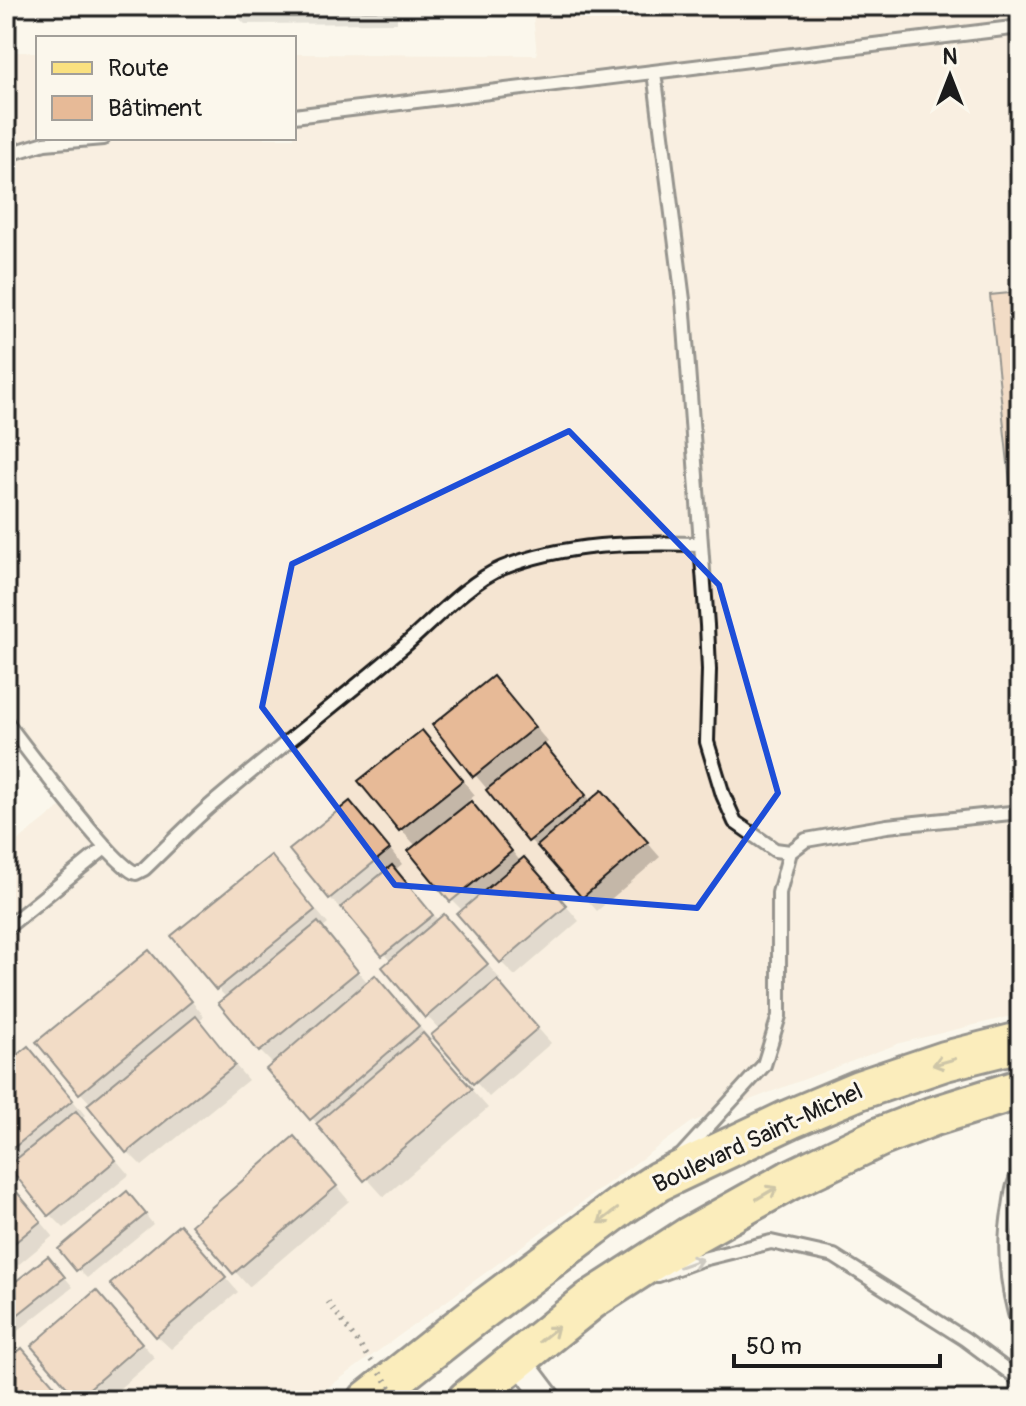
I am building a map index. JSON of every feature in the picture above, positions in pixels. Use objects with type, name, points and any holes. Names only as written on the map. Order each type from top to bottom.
[{"type":"main road","name":"Boulevard Saint-Michel","points":[[368,1400],[473,1317],[659,1181],[859,1090],[945,1061],[1020,1042]]},
{"type":"main road","points":[[467,1400],[591,1300],[690,1236],[790,1180],[882,1136],[1020,1089]]},
{"type":"street","points":[[518,1359],[549,1400]]},
{"type":"lane","points":[[296,116],[1020,27]]},
{"type":"lane","points":[[654,72],[683,300],[709,670],[707,742],[723,795],[735,822],[775,850],[790,852]]},
{"type":"lane","points":[[6,155],[45,143],[80,140]]},
{"type":"lane","points":[[6,722],[106,847],[130,871],[136,873],[473,585],[500,569],[578,549],[631,543],[700,544]]},
{"type":"lane","points":[[659,1181],[764,1065],[779,1016],[779,893],[790,852],[806,840],[887,826],[1020,812]]},
{"type":"lane","points":[[6,928],[106,847]]},
{"type":"lane","points":[[1020,1171],[1014,1181],[1005,1231],[1007,1281],[1020,1331]]},
{"type":"lane","points":[[591,1300],[699,1260],[771,1242],[834,1256],[965,1339],[1020,1380]]},
{"type":"path","points":[[328,1302],[400,1400]]},
{"type":"highlighted area","points":[[569,431],[719,585],[778,793],[697,908],[395,885],[262,707],[292,564]]},
{"type":"shaded area","points":[[532,6],[1020,6],[1020,1014],[900,1043],[692,1122],[311,1400],[6,1400],[6,850],[64,804],[6,733],[6,52],[36,52],[36,140],[296,140],[296,54],[537,55]]},
{"type":"building","points":[[229,6],[384,6],[384,10],[229,11]]},
{"type":"building","points":[[1020,292],[1020,547],[1017,548],[990,295]]},
{"type":"building","points":[[493,676],[535,727],[473,777],[432,725]]},
{"type":"building","points":[[422,730],[463,780],[399,831],[358,781]]},
{"type":"building","points":[[544,744],[586,795],[528,842],[486,790]]},
{"type":"building","points":[[602,790],[648,842],[582,898],[537,846]]},
{"type":"building","points":[[350,801],[390,849],[329,899],[289,850]]},
{"type":"building","points":[[471,801],[512,851],[450,902],[408,851]]},
{"type":"building","points":[[271,855],[315,910],[216,990],[171,936]]},
{"type":"building","points":[[524,857],[567,906],[500,963],[457,914]]},
{"type":"building","points":[[392,865],[433,915],[382,956],[341,907]]},
{"type":"building","points":[[444,914],[488,964],[425,1018],[382,967]]},
{"type":"building","points":[[318,922],[358,971],[259,1052],[218,1003]]},
{"type":"building","points":[[149,950],[192,1001],[79,1094],[36,1042]]},
{"type":"building","points":[[375,975],[419,1026],[310,1120],[266,1069]]},
{"type":"building","points":[[497,980],[538,1028],[473,1084],[431,1035]]},
{"type":"building","points":[[196,1016],[235,1065],[126,1153],[87,1105]]},
{"type":"building","points":[[423,1033],[472,1089],[364,1181],[316,1124]]},
{"type":"building","points":[[28,1046],[73,1100],[6,1154],[6,1064]]},
{"type":"building","points":[[76,1111],[116,1160],[48,1216],[8,1166]]},
{"type":"building","points":[[294,1136],[337,1186],[233,1274],[191,1225]]},
{"type":"building","points":[[6,1179],[41,1221],[6,1250]]},
{"type":"building","points":[[127,1191],[146,1214],[76,1271],[58,1249]]},
{"type":"building","points":[[180,1224],[226,1277],[156,1337],[110,1284]]},
{"type":"building","points":[[48,1256],[65,1277],[6,1324],[6,1289]]},
{"type":"building","points":[[96,1290],[142,1343],[77,1399],[31,1346]]},
{"type":"building","points":[[22,1348],[67,1400],[6,1400],[6,1362]]}]
